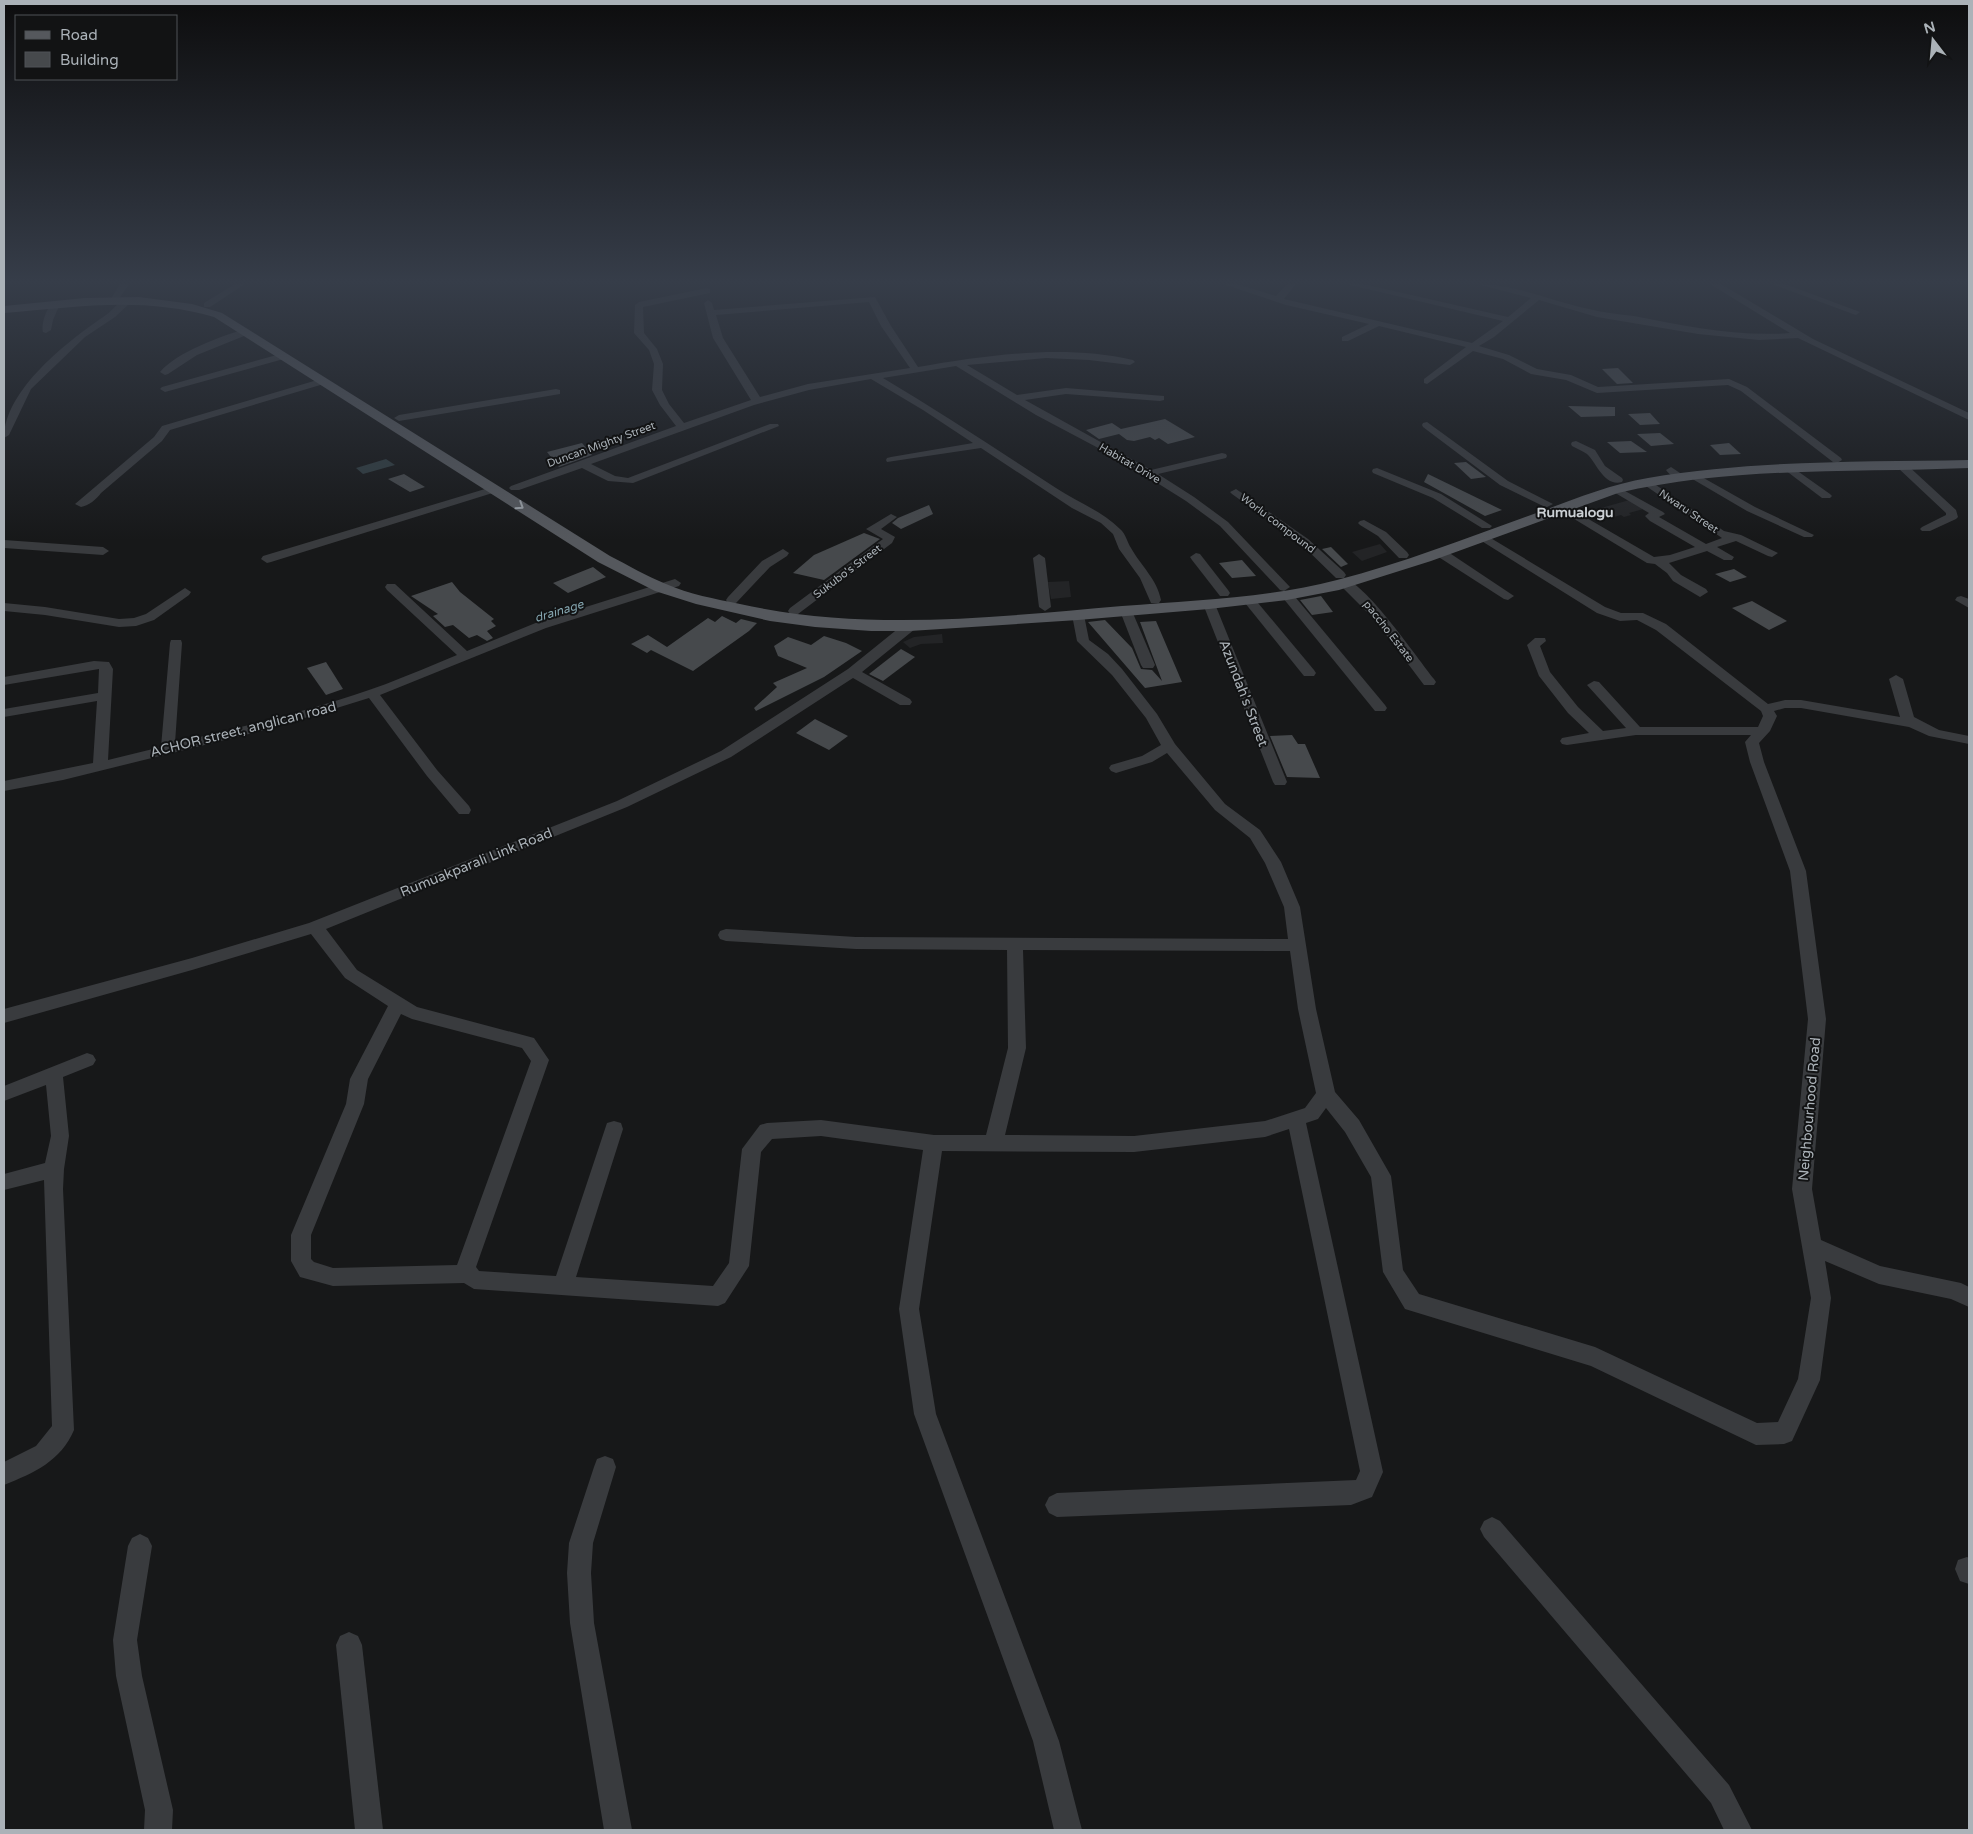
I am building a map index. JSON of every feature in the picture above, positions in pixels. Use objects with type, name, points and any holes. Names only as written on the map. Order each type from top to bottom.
[{"type":"main road","points":[[306,370],[604,559],[702,601],[770,616],[852,625],[910,626],[1078,615],[1249,600],[1342,579],[1440,553],[1547,504],[1617,485],[1744,463],[1969,457]]},
{"type":"main road","points":[[321,370],[515,488],[668,585],[732,600],[776,609],[873,617],[925,616],[1286,591]]},
{"type":"main road","points":[[1342,579],[1403,555],[1562,508],[1617,485],[1647,482],[1682,474],[1789,468],[1969,464]]},
{"type":"street","points":[[4,435],[27,388],[46,370]]},
{"type":"street","points":[[165,389],[235,370]]},
{"type":"street","points":[[659,370],[656,384],[658,393],[682,427]]},
{"type":"street","points":[[738,370],[757,401]]},
{"type":"street","name":"Duncan Mighty Street","points":[[515,488],[757,401],[808,387],[916,370]]},
{"type":"street","name":"Habitat Drive","points":[[968,370],[1150,473],[1224,524],[1286,591],[1380,708]]},
{"type":"street","points":[[1427,380],[1441,370]]},
{"type":"street","points":[[1529,370],[1534,372],[1568,377],[1597,390],[1729,382],[1744,390],[1838,460]]},
{"type":"street","points":[[1871,370],[1969,417]]},
{"type":"street","points":[[874,376],[927,408],[1076,506],[1105,521],[1118,533],[1126,549],[1146,577],[1153,590],[1155,600]]},
{"type":"street","points":[[81,504],[94,495],[96,491],[158,439],[166,428],[324,381]]},
{"type":"street","points":[[1016,398],[1066,391],[1160,398]]},
{"type":"street","points":[[399,418],[556,392]]},
{"type":"street","points":[[1428,425],[1504,483],[1547,504]]},
{"type":"street","points":[[583,464],[612,480],[629,481],[658,472],[774,426]]},
{"type":"street","points":[[1576,444],[1591,452],[1601,468],[1617,485],[1659,514],[1651,516],[1654,519],[1706,548],[1728,557]]},
{"type":"street","points":[[891,460],[982,445]]},
{"type":"street","points":[[1150,473],[1222,456]]},
{"type":"street","points":[[1901,465],[1952,512],[1952,517],[1926,529]]},
{"type":"street","points":[[1789,468],[1826,496]]},
{"type":"street","points":[[1376,471],[1437,496],[1485,532],[1600,610],[1620,617],[1639,616],[1661,627],[1766,709],[1792,703],[1916,724]]},
{"type":"street","points":[[1682,474],[1771,519],[1808,535]]},
{"type":"street","name":"Nwaru Street","points":[[1647,482],[1720,532],[1733,538],[1743,539],[1772,553]]},
{"type":"street","points":[[267,559],[495,489]]},
{"type":"street","name":"Worlu compound","points":[[1236,492],[1304,541],[1342,579]]},
{"type":"street","points":[[1562,508],[1651,560],[1706,548],[1733,538]]},
{"type":"street","name":"Sukubo's Street","points":[[794,611],[843,576],[870,552],[888,541],[889,537],[872,529],[892,517]]},
{"type":"street","points":[[1364,523],[1382,534],[1403,555]]},
{"type":"street","points":[[4,544],[103,551]]},
{"type":"street","points":[[732,600],[766,564],[783,553]]},
{"type":"street","points":[[1440,553],[1508,596]]},
{"type":"street","points":[[1196,557],[1224,594]]},
{"type":"street","points":[[1039,558],[1045,607]]},
{"type":"street","points":[[1658,560],[1671,570],[1677,578],[1702,592],[1700,593]]},
{"type":"street","name":"paccho Estate","points":[[1342,579],[1376,613],[1429,682]]},
{"type":"street","name":"ACHOR street, anglican road","points":[[4,786],[63,775],[269,725],[372,693],[542,625],[668,585]]},
{"type":"street","points":[[391,587],[465,656]]},
{"type":"street","points":[[4,607],[119,622],[136,622],[150,617],[185,592]]},
{"type":"street","points":[[1249,600],[1308,673]]},
{"type":"street","name":"Azundah's Street","points":[[1209,604],[1280,782]]},
{"type":"street","points":[[1126,611],[1148,665]]},
{"type":"street","points":[[315,927],[351,974],[412,1012],[528,1043],[540,1060],[466,1267],[468,1274],[474,1280],[718,1296],[740,1266],[752,1149],[767,1131],[821,1128],[934,1143],[1134,1144],[1265,1129],[1311,1114],[1326,1095],[1307,1009],[1292,907],[1273,862],[1255,834],[1220,807],[1169,746],[1152,717],[1117,672],[1082,641],[1078,615]]},
{"type":"street","name":"Rumuakparali Link Road","points":[[4,1016],[192,964],[315,927],[622,804],[726,754],[853,672],[910,626]]},
{"type":"street","points":[[1540,641],[1533,645],[1538,652],[1540,667],[1573,710],[1599,736]]},
{"type":"street","points":[[168,748],[176,642]]},
{"type":"street","points":[[4,681],[104,665],[106,669],[100,765]]},
{"type":"street","points":[[853,672],[905,702]]},
{"type":"street","points":[[1896,679],[1906,715],[1916,724],[1942,737],[1969,740]]},
{"type":"street","points":[[1594,685],[1636,731]]},
{"type":"street","points":[[372,693],[432,773],[464,810]]},
{"type":"street","points":[[4,713],[103,696]]},
{"type":"street","name":"Neighbourhood Road","points":[[1326,1095],[1352,1126],[1381,1176],[1393,1272],[1412,1302],[1595,1357],[1756,1434],[1784,1433],[1809,1380],[1821,1298],[1802,1189],[1817,1019],[1798,871],[1757,762],[1752,742],[1764,731],[1770,716],[1766,709]]},
{"type":"street","points":[[1567,741],[1636,731],[1764,731]]},
{"type":"street","points":[[1116,768],[1147,759],[1169,746]]},
{"type":"street","points":[[726,935],[856,943],[1298,946]]},
{"type":"street","points":[[994,1143],[1017,1048],[1016,945]]},
{"type":"street","points":[[398,1003],[359,1079],[354,1104],[301,1235],[301,1261],[307,1270],[333,1276],[468,1274]]},
{"type":"street","points":[[4,1094],[86,1060]]},
{"type":"street","points":[[4,1474],[44,1454],[63,1430],[54,1169],[60,1136],[54,1074]]},
{"type":"street","points":[[1057,1505],[1351,1493],[1364,1489],[1372,1472],[1296,1119]]},
{"type":"street","points":[[563,1286],[614,1129]]},
{"type":"street","points":[[934,1143],[909,1309],[925,1414],[1046,1741],[1068,1830]]},
{"type":"street","points":[[4,1182],[54,1169]]},
{"type":"street","points":[[1812,1246],[1879,1275],[1954,1290],[1969,1297]]},
{"type":"street","points":[[606,1467],[581,1543],[579,1573],[582,1623],[618,1830]]},
{"type":"street","points":[[1492,1530],[1720,1794],[1738,1830]]},
{"type":"street","points":[[140,1546],[126,1640],[130,1685],[158,1810],[158,1830]]},
{"type":"street","points":[[349,1645],[369,1830]]},
{"type":"shaded area","points":[[386,459],[395,465],[363,474],[356,468]]},
{"type":"shaded area","points":[[1633,499],[1647,508],[1629,513],[1631,515],[1624,517],[1621,515],[1614,517],[1601,508]]},
{"type":"shaded area","points":[[1380,544],[1387,552],[1362,561],[1352,552]]},
{"type":"shaded area","points":[[1069,581],[1071,597],[1051,599],[1048,582]]},
{"type":"shaded area","points":[[942,634],[943,643],[921,644],[910,648],[903,642],[914,637]]},
{"type":"building","points":[[1603,370],[1620,370],[1633,383],[1617,384]]},
{"type":"building","points":[[1568,406],[1615,407],[1615,416],[1581,417]]},
{"type":"building","points":[[1650,413],[1660,424],[1640,425],[1628,414]]},
{"type":"building","points":[[1165,419],[1195,437],[1168,444],[1159,438],[1155,440],[1150,437],[1134,441],[1127,440],[1119,434],[1099,439],[1086,430],[1112,423],[1121,429]]},
{"type":"building","points":[[1660,433],[1674,444],[1651,446],[1637,434]]},
{"type":"building","points":[[1631,441],[1647,452],[1620,453],[1607,442]]},
{"type":"building","points":[[582,443],[592,455],[559,467],[547,452]]},
{"type":"building","points":[[1729,443],[1741,454],[1720,455],[1710,445]]},
{"type":"building","points":[[1466,462],[1486,477],[1471,479],[1454,463]]},
{"type":"building","points":[[404,474],[425,487],[410,492],[388,479]]},
{"type":"building","points":[[1428,474],[1502,510],[1485,516],[1424,482]]},
{"type":"building","points":[[929,505],[933,514],[901,529],[892,523],[898,518]]},
{"type":"building","points":[[864,533],[880,539],[824,580],[793,573],[814,555]]},
{"type":"building","points":[[1331,547],[1348,564],[1341,567],[1322,549]]},
{"type":"building","points":[[1242,560],[1256,576],[1232,578],[1219,563]]},
{"type":"building","points":[[593,567],[606,577],[568,593],[553,583]]},
{"type":"building","points":[[1734,569],[1747,577],[1730,582],[1715,574]]},
{"type":"building","points":[[452,582],[460,592],[494,619],[491,621],[496,626],[487,631],[493,638],[487,641],[477,635],[469,638],[453,625],[445,627],[433,616],[438,614],[411,596]]},
{"type":"building","points":[[1321,596],[1333,612],[1312,615],[1300,600]]},
{"type":"building","points":[[1752,601],[1787,621],[1769,630],[1732,608]]},
{"type":"building","points":[[722,616],[736,623],[741,619],[757,623],[749,631],[693,671],[651,650],[647,653],[631,644],[648,635],[667,647],[708,618],[715,622]]},
{"type":"building","points":[[1105,620],[1132,648],[1141,669],[1152,670],[1162,681],[1140,622],[1156,621],[1182,682],[1145,688],[1088,622]]},
{"type":"building","points":[[824,636],[846,643],[862,651],[824,677],[756,711],[754,708],[777,687],[773,683],[807,668],[778,656],[774,646],[788,637],[811,645]]},
{"type":"building","points":[[901,649],[915,657],[883,681],[869,674]]},
{"type":"building","points":[[326,662],[343,689],[326,695],[307,668]]},
{"type":"building","points":[[815,719],[848,736],[829,750],[796,733]]},
{"type":"building","points":[[1292,735],[1298,744],[1305,744],[1320,778],[1287,777],[1270,736]]},
{"type":"district","name":"Rumualogu","points":[[1575,512]]},
{"type":"water label","name":"drainage","points":[[559,611]]}]
